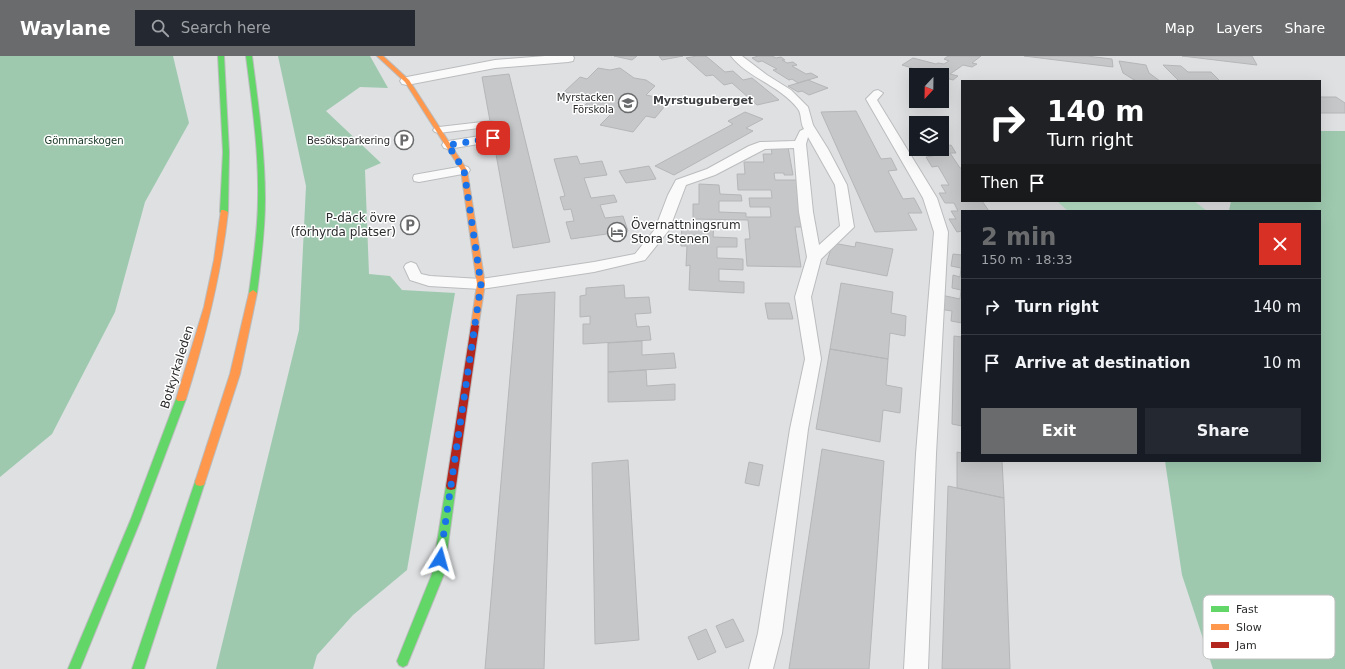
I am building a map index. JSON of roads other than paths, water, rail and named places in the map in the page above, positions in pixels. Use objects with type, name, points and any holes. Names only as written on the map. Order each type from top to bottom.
[{"type":"main road","name":"Botkyrkaleden","points":[[74,669],[158,463],[197,346],[213,284],[220,250],[227,178],[227,138],[222,56]]},
{"type":"main road","points":[[138,669],[218,432],[235,374],[252,300],[261,220],[261,194],[257,122],[249,56]]},
{"type":"main road","points":[[380,56],[408,81],[464,170],[481,284],[438,574],[407,665]]},
{"type":"street","points":[[408,81],[495,64],[568,58]]},
{"type":"lane","points":[[736,56],[763,77],[787,92],[804,109],[807,125],[822,149],[841,185],[847,227],[814,257]]},
{"type":"lane","points":[[878,93],[871,99],[930,198],[940,232],[926,446],[916,669]]},
{"type":"lane","points":[[439,130],[491,124]]},
{"type":"lane","points":[[761,669],[770,633],[799,429],[814,359],[804,296],[814,257],[806,212],[800,144],[807,125]]},
{"type":"lane","points":[[448,145],[493,138]]},
{"type":"lane","points":[[411,267],[415,277],[429,282],[481,284],[594,267],[640,257],[662,230],[681,183],[711,172],[764,145],[800,144]]},
{"type":"lane","points":[[419,178],[464,170]]},
{"type":"place","name":"Myrstacken Förskola","points":[[628,103]]},
{"type":"place","name":"Besöksparkering","points":[[404,140]]},
{"type":"place","name":"P-däck övre (förhyrda platser)","points":[[410,225]]},
{"type":"place","name":"Övernattningsrum Stora Stenen","points":[[617,232]]},
{"type":"district","name":"Myrstuguberget","points":[[703,100]]},
{"type":"park label","name":"Gömmarskogen","points":[[84,140]]}]
